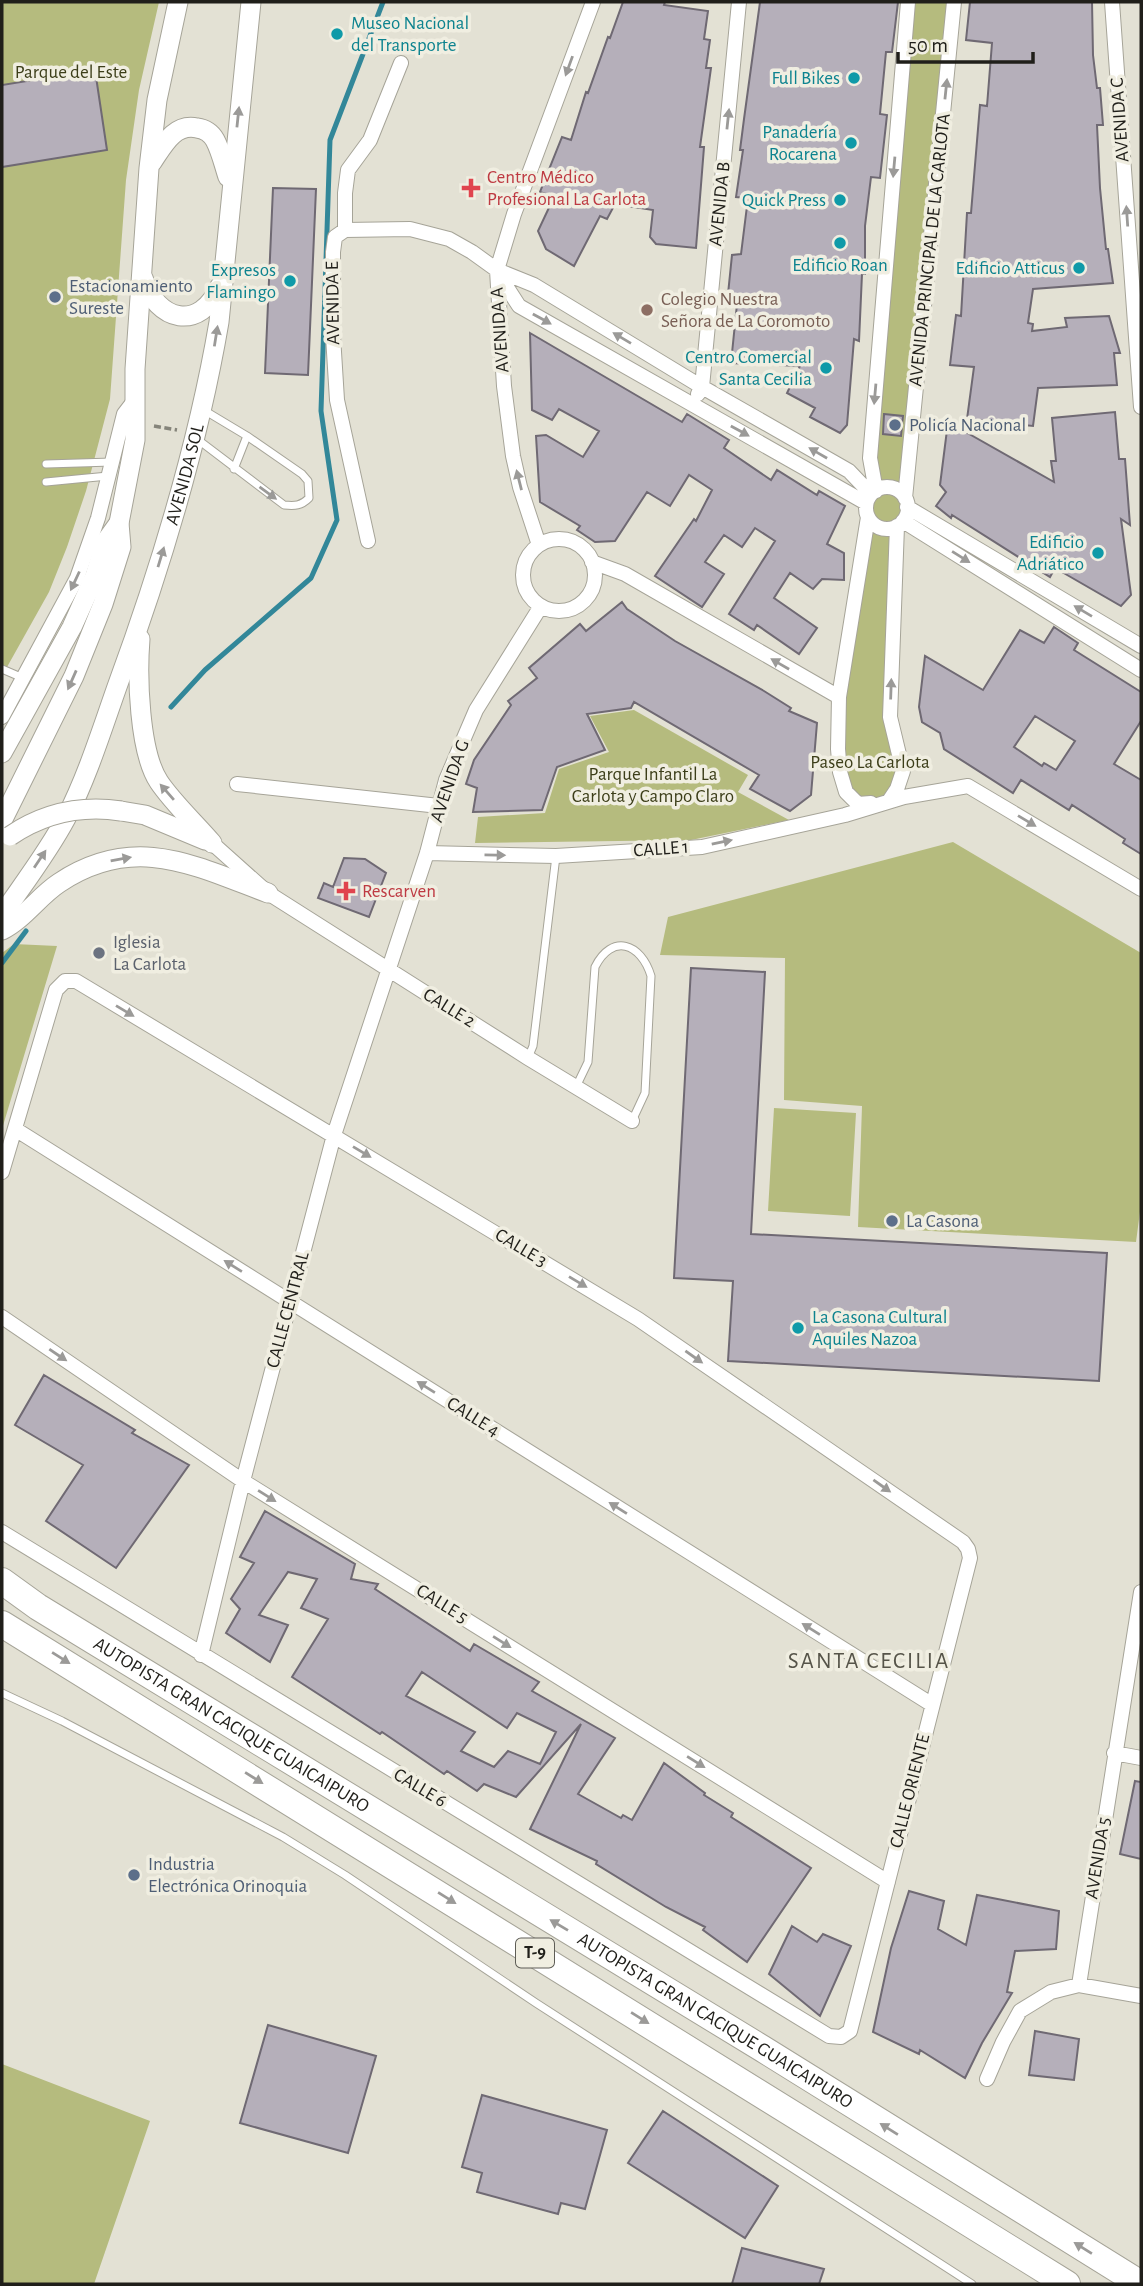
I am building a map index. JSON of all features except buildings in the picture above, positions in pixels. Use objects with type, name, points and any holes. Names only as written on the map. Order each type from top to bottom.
[{"type":"highway","name":"AUTOPISTA GRAN CACIQUE GUAICAIPURO","points":[[2,1581],[38,1608],[763,2049],[1141,2284]]},
{"type":"highway","name":"AUTOPISTA GRAN CACIQUE GUAICAIPURO","points":[[2,1623],[1067,2284]]},
{"type":"main road","points":[[5,833],[74,676],[103,604],[121,547],[119,523],[135,440],[134,401],[149,168],[157,100],[178,2]]},
{"type":"main road","name":"AVENIDA SOL","points":[[2,915],[43,855],[77,794],[141,622],[184,481],[189,434],[201,408],[217,332],[251,2]]},
{"type":"main road","points":[[149,168],[162,146],[178,129],[188,126],[198,128],[214,138],[231,185]]},
{"type":"main road","points":[[141,273],[147,289],[159,307],[178,315],[198,313],[208,307],[222,282]]},
{"type":"main road","points":[[2,754],[72,627],[95,576],[106,541],[119,523]]},
{"type":"main road","points":[[141,622],[141,709],[151,767],[160,783],[212,843]]},
{"type":"main road","points":[[5,833],[69,811],[103,808],[145,815],[212,843]]},
{"type":"main road","points":[[2,930],[13,924],[59,883],[102,862],[133,857],[159,856],[186,862],[268,893]]},
{"type":"street","name":"AVENIDA A","points":[[539,545],[513,456],[504,386],[497,270],[514,214],[593,2]]},
{"type":"street","name":"AVENIDA B","points":[[692,404],[702,387],[739,2]]},
{"type":"street","name":"AVENIDA PRINCIPAL DE LA CARLOTA","points":[[908,2],[870,458],[870,501],[839,697],[839,762],[846,792],[858,804],[889,801],[897,789],[903,771],[890,717],[903,513],[954,2]]},
{"type":"street","name":"AVENIDA C","points":[[1112,2],[1141,407]]},
{"type":"street","points":[[401,63],[370,140],[348,170],[345,230],[410,229],[449,239],[497,270],[534,285],[702,387],[849,471],[870,501],[872,523],[882,528],[903,513]]},
{"type":"street","name":"AVENIDA E","points":[[345,230],[335,236],[333,252],[335,373],[337,400],[368,541]]},
{"type":"street","points":[[497,270],[519,306],[870,501]]},
{"type":"street","points":[[2,717],[6,700],[24,678],[77,578],[111,469],[124,414],[134,401]]},
{"type":"street","points":[[870,501],[890,488],[899,491],[903,513],[1141,670]]},
{"type":"street","points":[[903,513],[1141,646]]},
{"type":"street","points":[[592,562],[594,583],[582,602],[573,608],[562,611],[541,606],[530,598],[524,585],[522,572],[527,556],[539,545],[559,539],[570,541],[579,545],[592,562],[625,575],[839,697]]},
{"type":"street","name":"AVENIDA G","points":[[387,969],[427,853],[446,780],[476,710],[541,606]]},
{"type":"street","points":[[237,784],[439,806]]},
{"type":"street","points":[[889,801],[968,786],[1141,889]]},
{"type":"street","name":"CALLE 1","points":[[427,853],[556,856],[702,847],[845,815],[889,801]]},
{"type":"street","points":[[212,843],[268,893]]},
{"type":"street","name":"CALLE 2","points":[[268,893],[632,1121]]},
{"type":"street","name":"CALLE CENTRAL","points":[[201,1655],[243,1481],[334,1136],[387,969]]},
{"type":"street","name":"CALLE 3","points":[[15,1129],[57,990],[65,981],[76,981],[638,1319],[963,1542]]},
{"type":"street","points":[[2,1172],[15,1129]]},
{"type":"street","name":"CALLE 4","points":[[15,1129],[931,1704]]},
{"type":"street","name":"CALLE 5","points":[[2,1317],[243,1481],[888,1882]]},
{"type":"street","name":"CALLE 6","points":[[2,1532],[829,2036],[841,2037]]},
{"type":"street","name":"CALLE ORIENTE","points":[[841,2037],[850,2031],[970,1558],[963,1542]]},
{"type":"street","name":"AVENIDA 5","points":[[1079,1985],[1141,1592]]},
{"type":"street","points":[[1114,1753],[1141,1758]]},
{"type":"street","points":[[987,2079],[1020,2011],[1051,1992],[1079,1985],[1141,1996]]},
{"type":"lane","points":[[189,434],[284,505],[295,506],[309,498],[308,481],[302,474],[201,408]]},
{"type":"lane","points":[[234,469],[247,436]]},
{"type":"lane","points":[[46,464],[111,469]]},
{"type":"lane","points":[[46,482],[111,469]]},
{"type":"lane","points":[[2,669],[24,678]]},
{"type":"lane","points":[[528,1058],[533,1046],[556,856]]},
{"type":"lane","points":[[576,1087],[588,1062],[595,967],[609,948],[635,949],[647,962],[651,976],[645,1093],[632,1121]]},
{"type":"lane","points":[[2,1693],[62,1721],[304,1849],[536,2003],[972,2284]]},
{"type":"path","points":[[145,425],[189,434]]},
{"type":"green space","name":"Parque del Este","points":[[2,2],[159,2],[139,90],[126,180],[110,399],[86,491],[67,547],[49,592],[2,676]]},
{"type":"green space","name":"Paseo La Carlota","points":[[908,2],[954,2],[904,519],[890,717],[900,755],[889,801],[858,804],[839,762],[871,472]]},
{"type":"green space","name":"Parque Infantil La Carlota y Campo Claro","points":[[634,710],[748,775],[738,792],[789,820],[691,840],[475,843],[478,817],[545,813],[559,769],[609,752],[590,716]]},
{"type":"green space","points":[[953,842],[1141,953],[1141,1204],[1136,1242],[858,1227],[862,1106],[784,1100],[785,958],[660,955],[668,917]]},
{"type":"green space","points":[[14,944],[57,946],[2,1129],[2,953]]},
{"type":"green space","points":[[774,1108],[856,1113],[850,1216],[768,1211]]},
{"type":"green space","points":[[2,2064],[150,2121],[94,2284],[2,2284]]},
{"type":"waterway","points":[[171,707],[205,670],[311,578],[337,520],[321,411],[330,140],[383,2]]},
{"type":"waterway","points":[[2,963],[26,931]]},
{"type":"place","name":"Museo Nacional del Transporte","points":[[337,34]]},
{"type":"place","name":"Full Bikes","points":[[854,78]]},
{"type":"place","name":"Panadería Rocarena","points":[[851,143]]},
{"type":"place","name":"Centro Médico Profesional La Carlota","points":[[471,188]]},
{"type":"place","name":"Quick Press","points":[[840,200]]},
{"type":"place","name":"Edificio Roan","points":[[840,243]]},
{"type":"place","name":"Edificio Atticus","points":[[1079,268]]},
{"type":"place","name":"Expresos Flamingo","points":[[290,281]]},
{"type":"place","name":"Estacionamiento Sureste","points":[[55,297]]},
{"type":"place","name":"Colegio Nuestra Señora de La Coromoto","points":[[647,310]]},
{"type":"place","name":"Centro Comercial Santa Cecilia","points":[[826,368]]},
{"type":"place","name":"Policía Nacional","points":[[895,425]]},
{"type":"place","name":"Edificio Adriático","points":[[1098,553]]},
{"type":"place","name":"Rescarven","points":[[346,891]]},
{"type":"place","name":"Iglesia La Carlota","points":[[99,953]]},
{"type":"place","name":"La Casona","points":[[892,1221]]},
{"type":"place","name":"La Casona Cultural Aquiles Nazoa","points":[[798,1328]]},
{"type":"place","name":"Industria Electrónica Orinoquia","points":[[134,1875]]},
{"type":"district","name":"SANTA CECILIA","points":[[869,1661]]}]
